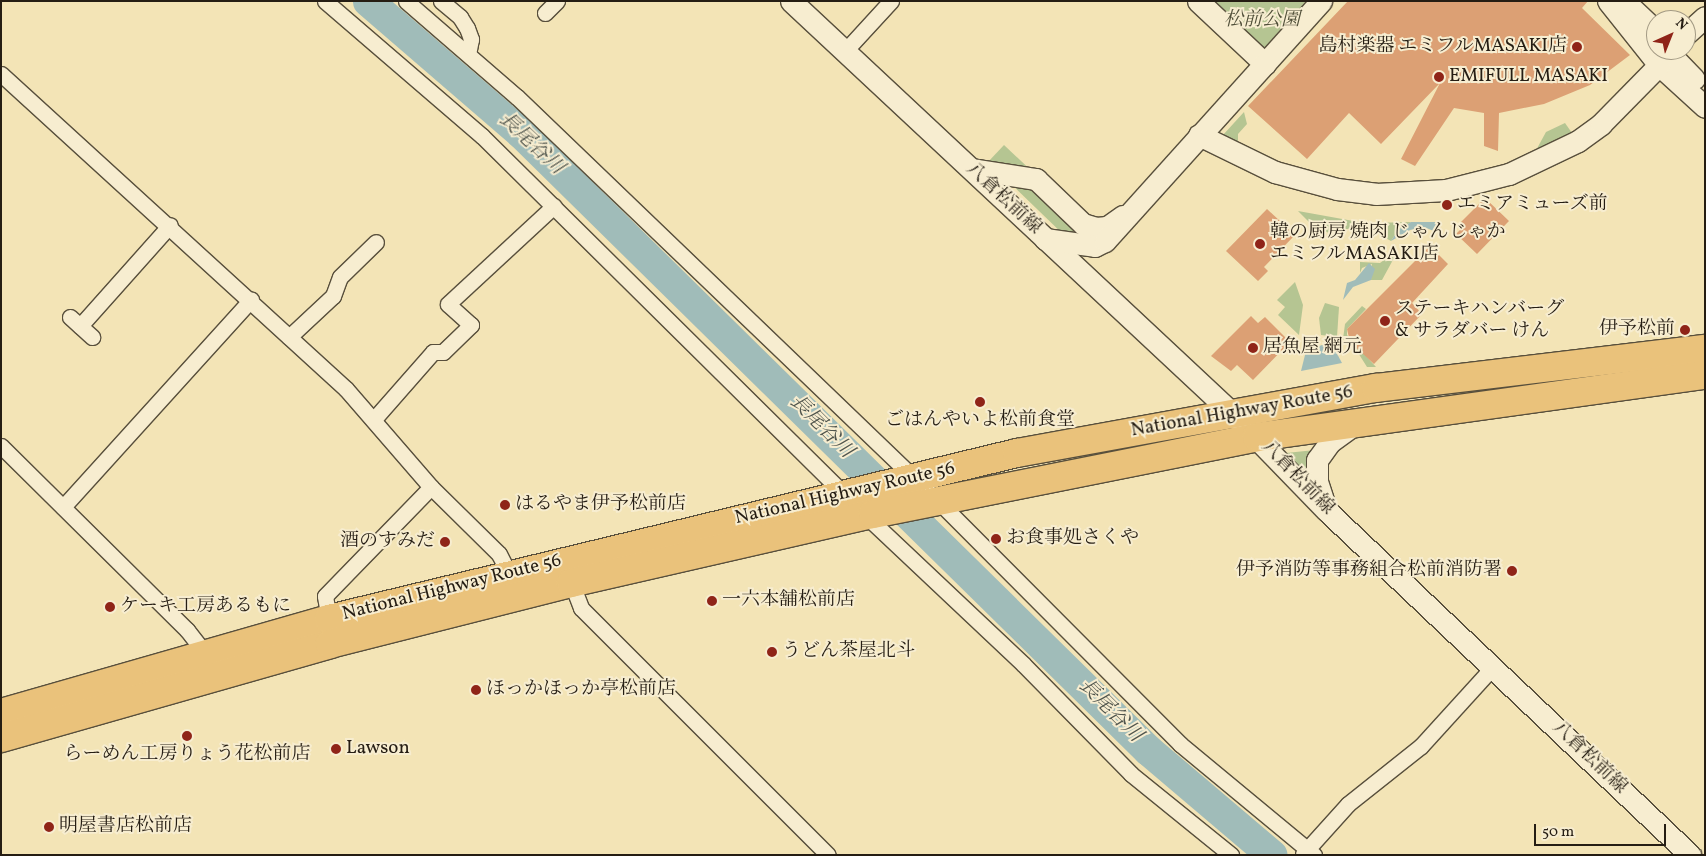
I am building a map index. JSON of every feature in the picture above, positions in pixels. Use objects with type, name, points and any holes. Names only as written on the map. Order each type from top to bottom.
[{"type":"highway","name":"National Highway Route 56","points":[[1,713],[212,664],[568,572],[846,493],[908,478],[1232,413],[1376,388],[1705,350]]},
{"type":"highway","name":"National Highway Route 56","points":[[1,738],[212,664],[329,619],[509,574],[568,572],[870,515],[1257,437],[1705,374]]},
{"type":"street","points":[[325,1],[429,86],[870,515],[1131,774],[1230,855]]},
{"type":"street","points":[[406,1],[517,97],[1180,744],[1307,852],[1348,804],[1421,746],[1492,667]]},
{"type":"street","points":[[441,1],[460,17],[467,28],[471,39],[468,54]]},
{"type":"street","points":[[545,13],[556,1]]},
{"type":"street","name":"八倉松前線","points":[[791,1],[1232,413],[1326,510],[1688,854]]},
{"type":"street","points":[[845,51],[891,1]]},
{"type":"street","points":[[1198,1],[1264,64]]},
{"type":"street","points":[[1045,239],[1095,246],[1105,241],[1127,213],[1321,1]]},
{"type":"street","points":[[1608,1],[1646,38]]},
{"type":"street","points":[[1624,1],[1646,22]]},
{"type":"street","points":[[1199,135],[1275,172],[1329,187],[1376,194],[1446,190],[1508,174],[1578,141],[1601,124],[1662,60]]},
{"type":"street","points":[[1667,60],[1680,85],[1705,115]]},
{"type":"street","points":[[1673,60],[1703,79]]},
{"type":"street","points":[[1685,60],[1703,79]]},
{"type":"street","points":[[1,74],[170,225],[375,418],[430,487],[499,554],[509,574]]},
{"type":"street","points":[[1680,85],[1705,107]]},
{"type":"street","points":[[972,169],[1036,179],[1083,224],[1096,228],[1107,227],[1127,213]]},
{"type":"street","points":[[375,418],[433,352],[443,352],[471,325],[448,304],[554,206]]},
{"type":"street","points":[[92,337],[75,321],[170,225]]},
{"type":"street","points":[[289,337],[332,296],[340,277],[376,242]]},
{"type":"street","points":[[63,507],[251,300]]},
{"type":"street","points":[[1326,510],[1317,482],[1317,460],[1330,442],[1356,423]]},
{"type":"street","points":[[1,446],[63,507],[212,664]]},
{"type":"street","points":[[329,619],[325,596],[430,487]]},
{"type":"street","points":[[568,572],[581,608],[828,855]]},
{"type":"green space","name":"松前公園","points":[[1213,1],[1306,1],[1263,50]]},
{"type":"green space","points":[[1244,112],[1247,124],[1238,134],[1238,144],[1223,135]]},
{"type":"green space","points":[[1565,123],[1572,133],[1534,154],[1546,132]]},
{"type":"green space","points":[[1004,145],[1036,175],[988,162]]},
{"type":"green space","points":[[1005,178],[1031,181],[1087,231],[1067,238]]},
{"type":"green space","points":[[1298,211],[1359,222],[1359,229],[1347,229],[1336,236],[1313,226]]},
{"type":"green space","points":[[1411,222],[1398,230],[1391,241],[1371,230],[1372,223]]},
{"type":"green space","points":[[1391,255],[1394,258],[1382,280],[1371,280],[1372,264],[1362,268],[1360,273],[1360,262],[1380,263]]},
{"type":"green space","points":[[1295,282],[1303,305],[1299,335],[1278,315],[1285,307],[1277,300]]},
{"type":"green space","points":[[1325,303],[1339,307],[1337,337],[1321,335],[1319,318]]},
{"type":"green space","points":[[1362,306],[1366,309],[1347,329],[1347,335],[1376,367],[1367,367],[1355,348],[1343,339],[1345,324]]},
{"type":"green space","points":[[1315,450],[1310,478],[1286,453]]},
{"type":"water","points":[[1411,222],[1440,222],[1436,232],[1424,227],[1410,230],[1391,241],[1398,230]]},
{"type":"water","points":[[1369,263],[1375,269],[1371,280],[1353,287],[1343,300],[1347,283],[1355,280]]},
{"type":"water","points":[[1322,345],[1336,352],[1342,363],[1301,371],[1306,351]]},
{"type":"building","name":"EMIFULL MASAKI","points":[[1348,1],[1588,1],[1582,8],[1630,55],[1590,85],[1544,104],[1499,113],[1498,151],[1484,146],[1484,113],[1454,108],[1415,166],[1401,159],[1440,83],[1381,144],[1349,113],[1307,159],[1248,106]]},
{"type":"building","points":[[1485,198],[1509,221],[1477,254],[1456,234],[1464,226],[1461,222]]},
{"type":"building","name":"韓の厨房 焼肉 じゃんじゃか エミフルMASAKI店","points":[[1267,209],[1295,235],[1264,267],[1268,271],[1258,281],[1226,251]]},
{"type":"building","name":"ステーキハンバーグ & サラダバー けん","points":[[1430,246],[1448,264],[1412,303],[1422,314],[1374,364],[1350,342],[1347,329]]},
{"type":"building","name":"居魚屋 網元","points":[[1251,316],[1258,323],[1265,317],[1290,342],[1253,380],[1237,365],[1231,371],[1211,356]]},
{"type":"waterway","name":"長尾谷川","points":[[368,1],[521,133],[1148,750],[1272,855]]},
{"type":"place","name":"島村楽器 エミフルMASAKI店","points":[[1577,47]]},
{"type":"place","name":"EMIFULL MASAKI","points":[[1439,77]]},
{"type":"place","name":"エミアミューズ前","points":[[1447,205]]},
{"type":"place","name":"韓の厨房 焼肉 じゃんじゃか エミフルMASAKI店","points":[[1260,244]]},
{"type":"place","name":"ステーキハンバーグ & サラダバー けん","points":[[1385,321]]},
{"type":"place","name":"伊予松前","points":[[1685,330]]},
{"type":"place","name":"居魚屋 網元","points":[[1253,348]]},
{"type":"place","name":"ごはんやいよ松前食堂","points":[[980,402]]},
{"type":"place","name":"はるやま伊予松前店","points":[[505,505]]},
{"type":"place","name":"お食事処さくや","points":[[996,539]]},
{"type":"place","name":"酒のすみだ","points":[[445,542]]},
{"type":"place","name":"伊予消防等事務組合松前消防署","points":[[1512,571]]},
{"type":"place","name":"一六本舗松前店","points":[[712,601]]},
{"type":"place","name":"ケーキ工房あるもに","points":[[110,607]]},
{"type":"place","name":"うどん茶屋北斗","points":[[772,652]]},
{"type":"place","name":"ほっかほっか亭松前店","points":[[476,690]]},
{"type":"place","name":"らーめん工房りょう花松前店","points":[[187,736]]},
{"type":"place","name":"Lawson","points":[[336,749]]},
{"type":"place","name":"明屋書店松前店","points":[[49,827]]}]
